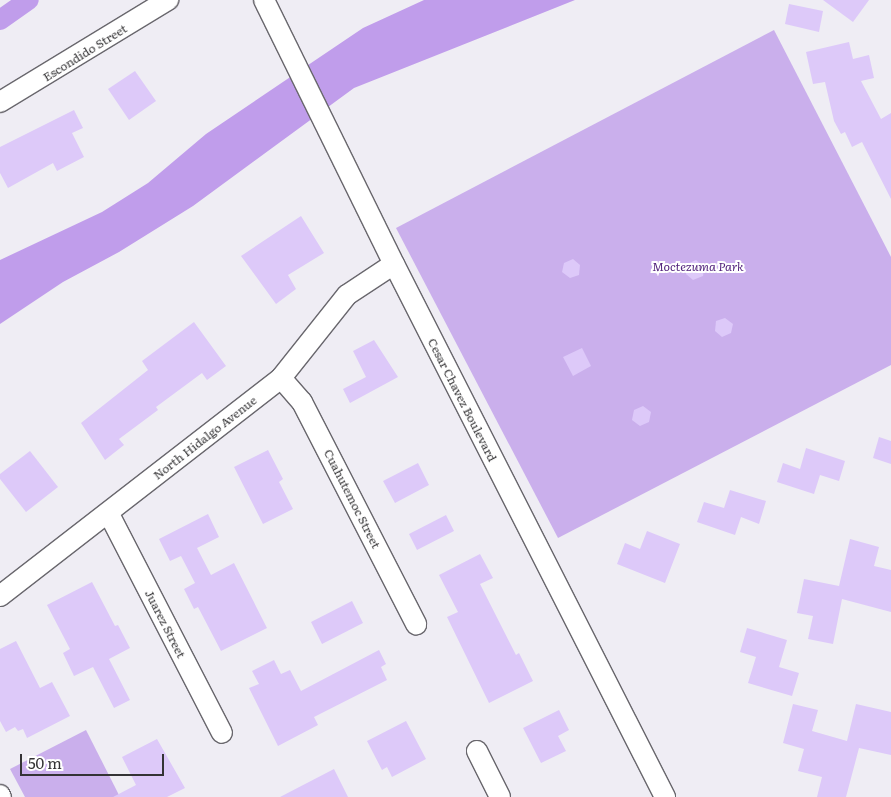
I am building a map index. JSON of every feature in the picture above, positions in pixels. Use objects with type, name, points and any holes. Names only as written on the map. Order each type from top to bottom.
[{"type":"street","name":"Escondido Street","points":[[0,102],[168,0]]},
{"type":"street","name":"Cesar Chavez Boulevard","points":[[264,0],[394,264],[665,797]]},
{"type":"street","name":"North Hidalgo Avenue","points":[[0,596],[109,514],[281,378],[347,295],[394,264]]},
{"type":"street","name":"Cuahutemoc Street","points":[[281,378],[302,402],[416,624]]},
{"type":"street","name":"Juarez Street","points":[[109,514],[222,733]]},
{"type":"street","points":[[477,752],[500,797]]},
{"type":"green space","name":"Moctezuma Park","points":[[774,30],[891,257],[891,365],[558,538],[396,228]]},
{"type":"green space","points":[[86,730],[120,797],[25,797],[10,769]]},
{"type":"shaded area","points":[[424,0],[575,0],[354,88],[193,206],[119,252],[63,282],[0,324],[0,260],[102,212],[148,183],[206,134],[363,28]]},
{"type":"building","points":[[823,0],[869,0],[853,22]]},
{"type":"building","points":[[789,4],[823,11],[819,32],[785,24]]},
{"type":"building","points":[[849,42],[853,59],[869,55],[874,78],[861,81],[881,119],[891,113],[891,199],[862,142],[852,147],[845,132],[841,134],[834,121],[825,82],[813,84],[806,52]]},
{"type":"building","points":[[135,71],[156,101],[129,120],[108,89]]},
{"type":"building","points":[[74,110],[83,128],[72,133],[84,157],[57,171],[53,163],[8,188],[0,173],[0,147]]},
{"type":"building","points":[[301,216],[324,253],[288,275],[296,289],[276,304],[241,256]]},
{"type":"building","points":[[573,259],[580,265],[579,275],[570,278],[562,272],[564,263]]},
{"type":"building","points":[[696,260],[704,267],[703,276],[693,280],[686,274],[687,264]]},
{"type":"building","points":[[725,318],[733,324],[731,333],[722,337],[715,331],[716,321]]},
{"type":"building","points":[[194,322],[226,366],[207,380],[202,373],[156,407],[158,410],[119,439],[124,445],[105,460],[81,423],[148,370],[142,361]]},
{"type":"building","points":[[374,340],[398,377],[350,403],[343,389],[366,377],[353,351]]},
{"type":"building","points":[[582,348],[591,366],[573,376],[563,357]]},
{"type":"building","points":[[643,406],[651,412],[649,422],[640,426],[632,420],[634,410]]},
{"type":"building","points":[[879,437],[891,441],[891,464],[873,458]]},
{"type":"building","points":[[806,448],[845,461],[839,481],[820,475],[814,494],[777,482],[783,463],[800,469]]},
{"type":"building","points":[[268,450],[283,479],[279,482],[293,509],[263,524],[234,467]]},
{"type":"building","points":[[30,451],[58,487],[26,512],[0,479],[0,474]]},
{"type":"building","points":[[418,463],[429,485],[395,503],[383,481]]},
{"type":"building","points":[[730,490],[766,501],[759,524],[741,517],[735,535],[697,522],[704,502],[724,508]]},
{"type":"building","points":[[208,514],[219,537],[197,548],[211,575],[234,563],[267,628],[221,651],[198,607],[194,609],[184,589],[195,583],[181,556],[170,561],[159,539]]},
{"type":"building","points":[[446,515],[454,531],[417,550],[409,534]]},
{"type":"building","points":[[647,531],[680,544],[665,583],[617,564],[625,543],[640,549]]},
{"type":"building","points":[[850,539],[879,547],[874,566],[891,570],[891,612],[842,599],[833,644],[808,639],[813,616],[797,613],[804,579],[839,586]]},
{"type":"building","points":[[480,554],[493,578],[480,584],[516,655],[519,653],[533,681],[489,703],[447,617],[458,612],[439,575]]},
{"type":"building","points":[[92,582],[115,626],[118,625],[130,648],[109,659],[130,700],[114,708],[93,667],[74,676],[63,653],[70,649],[47,605]]},
{"type":"building","points":[[352,601],[363,623],[322,644],[311,622]]},
{"type":"building","points":[[747,628],[787,640],[779,667],[799,673],[792,696],[748,683],[756,657],[740,652]]},
{"type":"building","points":[[16,641],[40,688],[52,682],[70,716],[27,738],[23,729],[18,731],[15,727],[6,732],[0,721],[0,649]]},
{"type":"building","points":[[379,650],[386,664],[381,667],[387,680],[314,717],[318,725],[278,746],[249,688],[259,684],[252,671],[274,660],[281,674],[290,670],[301,691]]},
{"type":"building","points":[[793,704],[818,710],[812,731],[847,741],[856,704],[891,712],[891,755],[859,748],[846,797],[817,797],[822,777],[798,771],[804,749],[783,743]]},
{"type":"building","points":[[559,710],[569,730],[558,736],[566,751],[541,763],[523,728]]},
{"type":"building","points":[[406,721],[426,759],[392,777],[387,767],[382,770],[367,741]]},
{"type":"building","points":[[157,739],[185,788],[167,797],[113,797],[136,785],[122,757]]},
{"type":"building","points":[[334,769],[348,797],[280,797]]},
{"type":"waterway","points":[[0,20],[29,0]]}]
